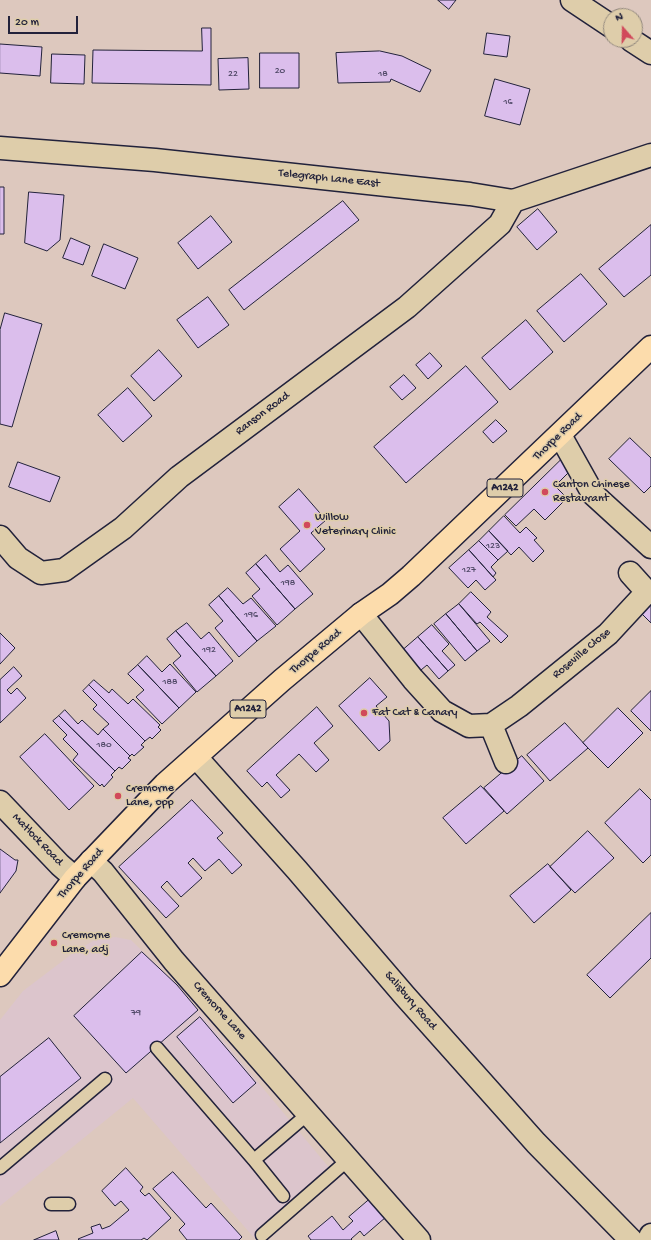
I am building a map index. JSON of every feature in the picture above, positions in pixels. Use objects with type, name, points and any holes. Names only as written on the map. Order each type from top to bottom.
[{"type":"main road","name":"Thorpe Road","points":[[0,976],[75,878],[165,784],[282,680],[361,614],[390,594],[411,576],[651,347]]},
{"type":"street","points":[[572,0],[603,21]]},
{"type":"street","name":"Telegraph Lane East","points":[[0,148],[155,160],[462,193],[513,200],[651,155]]},
{"type":"street","name":"Ranson Road","points":[[0,537],[18,558],[41,573],[64,570],[123,528],[179,477],[407,307],[500,224],[513,200]]},
{"type":"street","points":[[560,435],[593,494],[651,547]]},
{"type":"street","name":"Roseville Close","points":[[491,725],[518,706],[608,634],[647,592],[630,573]]},
{"type":"street","points":[[361,614],[413,679],[442,711],[469,726],[491,725],[506,762]]},
{"type":"street","name":"Salisbury Road","points":[[196,757],[536,1143],[632,1240]]},
{"type":"street","name":"Matlock Road","points":[[0,802],[60,865],[75,878]]},
{"type":"street","name":"Cremorne Lane","points":[[92,861],[103,872],[174,961],[419,1240]]},
{"type":"street","points":[[649,1240],[651,1235]]},
{"type":"lane","points":[[157,1048],[254,1160],[282,1196]]},
{"type":"lane","points":[[0,1168],[105,1079]]},
{"type":"lane","points":[[254,1160],[309,1113]]},
{"type":"lane","points":[[262,1236],[349,1159]]},
{"type":"lane","points":[[51,1204],[69,1204]]},
{"type":"shaded area","points":[[115,937],[131,940],[177,985],[336,1176],[263,1240],[256,1240],[133,1098],[0,1206],[0,1020],[23,991],[77,950],[95,940]]},
{"type":"building","points":[[438,0],[456,0],[449,9]]},
{"type":"building","points":[[202,28],[211,28],[211,85],[92,83],[93,50],[202,51]]},
{"type":"building","points":[[487,33],[510,36],[507,57],[484,54]]},
{"type":"building","points":[[0,44],[42,47],[40,76],[0,73]]},
{"type":"building","points":[[380,51],[402,56],[431,70],[420,92],[391,79],[390,82],[338,83],[336,53]]},
{"type":"building","points":[[260,53],[299,53],[299,88],[260,88]]},
{"type":"building","points":[[52,54],[85,55],[84,84],[51,83]]},
{"type":"building","points":[[248,58],[249,89],[219,90],[218,59]]},
{"type":"building","points":[[495,79],[530,89],[520,125],[485,116]]},
{"type":"building","points":[[0,187],[4,187],[4,234],[0,234]]},
{"type":"building","points":[[29,192],[64,195],[60,240],[47,251],[25,243]]},
{"type":"building","points":[[343,201],[359,220],[244,310],[229,290]]},
{"type":"building","points":[[538,209],[557,232],[537,250],[517,227]]},
{"type":"building","points":[[211,216],[232,242],[198,269],[178,243]]},
{"type":"building","points":[[651,225],[651,275],[624,297],[599,269]]},
{"type":"building","points":[[71,238],[90,246],[83,265],[63,258]]},
{"type":"building","points":[[104,244],[138,258],[125,289],[92,276]]},
{"type":"building","points":[[581,274],[607,304],[564,342],[537,311]]},
{"type":"building","points":[[208,297],[229,325],[198,348],[177,320]]},
{"type":"building","points":[[5,313],[42,324],[12,427],[0,424],[0,330]]},
{"type":"building","points":[[526,320],[553,352],[510,390],[482,358]]},
{"type":"building","points":[[159,350],[182,376],[154,401],[131,376]]},
{"type":"building","points":[[430,353],[442,366],[428,379],[416,365]]},
{"type":"building","points":[[466,366],[498,402],[406,483],[374,447]]},
{"type":"building","points":[[404,375],[416,388],[402,400],[390,387]]},
{"type":"building","points":[[128,388],[152,416],[123,442],[98,415]]},
{"type":"building","points":[[496,420],[507,431],[493,443],[483,432]]},
{"type":"building","points":[[630,438],[651,458],[651,486],[644,493],[609,459]]},
{"type":"building","name":"Canton Chinese Restaurant","points":[[561,460],[571,470],[555,486],[567,498],[545,520],[534,509],[516,526],[505,515]]},
{"type":"building","points":[[18,462],[60,477],[50,502],[9,487]]},
{"type":"building","name":"Willow Veterinary Clinic","points":[[299,489],[326,520],[311,533],[325,549],[300,572],[280,549],[300,531],[279,507]]},
{"type":"building","points":[[504,516],[520,533],[526,527],[537,538],[534,540],[544,551],[533,562],[519,547],[511,555],[489,531]]},
{"type":"building","points":[[489,531],[508,551],[498,560],[479,541]]},
{"type":"building","points":[[479,541],[498,560],[491,567],[496,573],[493,577],[469,550]]},
{"type":"building","points":[[469,550],[496,580],[485,590],[476,580],[468,588],[449,568]]},
{"type":"building","points":[[266,555],[280,572],[288,565],[313,594],[295,609],[256,564]]},
{"type":"building","points":[[256,564],[295,609],[277,625],[252,596],[260,589],[246,573]]},
{"type":"building","points":[[228,588],[243,604],[251,598],[276,626],[257,641],[219,596]]},
{"type":"building","points":[[471,592],[491,612],[487,617],[508,636],[501,643],[480,622],[477,624],[459,604]]},
{"type":"building","points":[[219,596],[257,641],[239,657],[215,628],[223,621],[209,605]]},
{"type":"building","points":[[651,598],[651,623],[639,611]]},
{"type":"building","points":[[459,604],[490,641],[477,651],[446,614]]},
{"type":"building","points":[[446,614],[477,651],[465,661],[434,624]]},
{"type":"building","points":[[187,623],[201,639],[209,632],[233,661],[216,676],[176,631]]},
{"type":"building","points":[[432,625],[449,644],[442,651],[455,665],[448,671],[418,637]]},
{"type":"building","points":[[176,631],[216,676],[197,692],[173,663],[181,656],[167,639]]},
{"type":"building","points":[[0,633],[15,648],[0,664]]},
{"type":"building","points":[[418,637],[448,671],[439,679],[427,665],[421,670],[403,650]]},
{"type":"building","points":[[147,656],[162,672],[170,664],[196,692],[179,708],[138,665]]},
{"type":"building","points":[[138,665],[179,708],[162,724],[136,697],[144,690],[128,674]]},
{"type":"building","points":[[14,667],[22,676],[7,690],[11,694],[17,688],[26,698],[0,723],[0,680]]},
{"type":"building","name":"Fat Cat & Canary","points":[[370,678],[387,697],[376,706],[389,721],[390,741],[379,751],[339,706]]},
{"type":"building","points":[[94,680],[109,693],[112,689],[128,704],[133,699],[160,725],[158,727],[161,730],[152,739],[150,737],[145,741],[89,685]]},
{"type":"building","points":[[89,685],[145,741],[141,745],[144,747],[134,756],[132,754],[130,756],[103,729],[109,724],[93,709],[97,705],[83,691]]},
{"type":"building","points":[[651,691],[651,731],[631,711]]},
{"type":"building","points":[[317,707],[333,726],[314,743],[329,760],[316,772],[299,754],[276,775],[290,790],[281,798],[267,782],[262,787],[247,771]]},
{"type":"building","points":[[618,708],[643,733],[608,768],[583,743]]},
{"type":"building","points":[[65,710],[78,724],[82,720],[98,735],[103,729],[130,756],[128,758],[131,760],[122,769],[119,767],[115,771],[59,716]]},
{"type":"building","points":[[59,716],[115,771],[111,775],[113,777],[104,787],[102,784],[100,786],[73,760],[78,754],[63,739],[67,735],[53,721]]},
{"type":"building","points":[[565,723],[588,748],[550,781],[527,755]]},
{"type":"building","points":[[45,734],[94,786],[69,810],[20,757]]},
{"type":"building","points":[[522,756],[544,781],[507,814],[484,788]]},
{"type":"building","points":[[481,786],[504,811],[466,844],[443,818]]},
{"type":"building","points":[[640,789],[651,800],[651,855],[643,863],[605,823]]},
{"type":"building","points":[[192,800],[223,833],[217,838],[242,865],[232,874],[219,859],[205,871],[193,858],[188,863],[202,878],[181,897],[167,881],[161,887],[179,906],[166,918],[119,867]]},
{"type":"building","points":[[588,831],[614,858],[575,893],[550,867]]},
{"type":"building","points":[[0,849],[15,860],[18,860],[16,871],[0,893]]},
{"type":"building","points":[[548,864],[571,890],[534,923],[510,896]]},
{"type":"building","points":[[651,913],[651,958],[610,998],[587,975]]},
{"type":"building","points":[[142,952],[177,985],[198,1010],[126,1073],[74,1016]]},
{"type":"building","points":[[200,1017],[256,1083],[233,1103],[177,1037]]},
{"type":"building","points":[[49,1038],[81,1078],[0,1143],[0,1077]]},
{"type":"building","points":[[126,1168],[143,1187],[140,1191],[145,1196],[149,1193],[171,1218],[147,1240],[144,1238],[141,1240],[79,1240],[78,1239],[93,1233],[91,1227],[100,1224],[102,1229],[110,1226],[129,1210],[121,1201],[115,1206],[102,1191]]},
{"type":"building","points":[[173,1172],[206,1208],[211,1203],[242,1237],[239,1240],[187,1240],[179,1230],[185,1224],[153,1189]]},
{"type":"building","points":[[370,1199],[386,1217],[364,1236],[360,1231],[351,1239],[352,1240],[311,1240],[308,1236],[332,1216],[343,1230],[353,1221],[349,1217]]},
{"type":"building","points":[[56,1231],[59,1240],[34,1240]]},
{"type":"place","name":"Canton Chinese Restaurant","points":[[545,492]]},
{"type":"place","name":"Willow Veterinary Clinic","points":[[307,525]]},
{"type":"place","name":"Fat Cat & Canary","points":[[364,713]]},
{"type":"place","name":"Cremorne Lane, opp","points":[[118,796]]},
{"type":"place","name":"Cremorne Lane, adj","points":[[54,943]]}]
